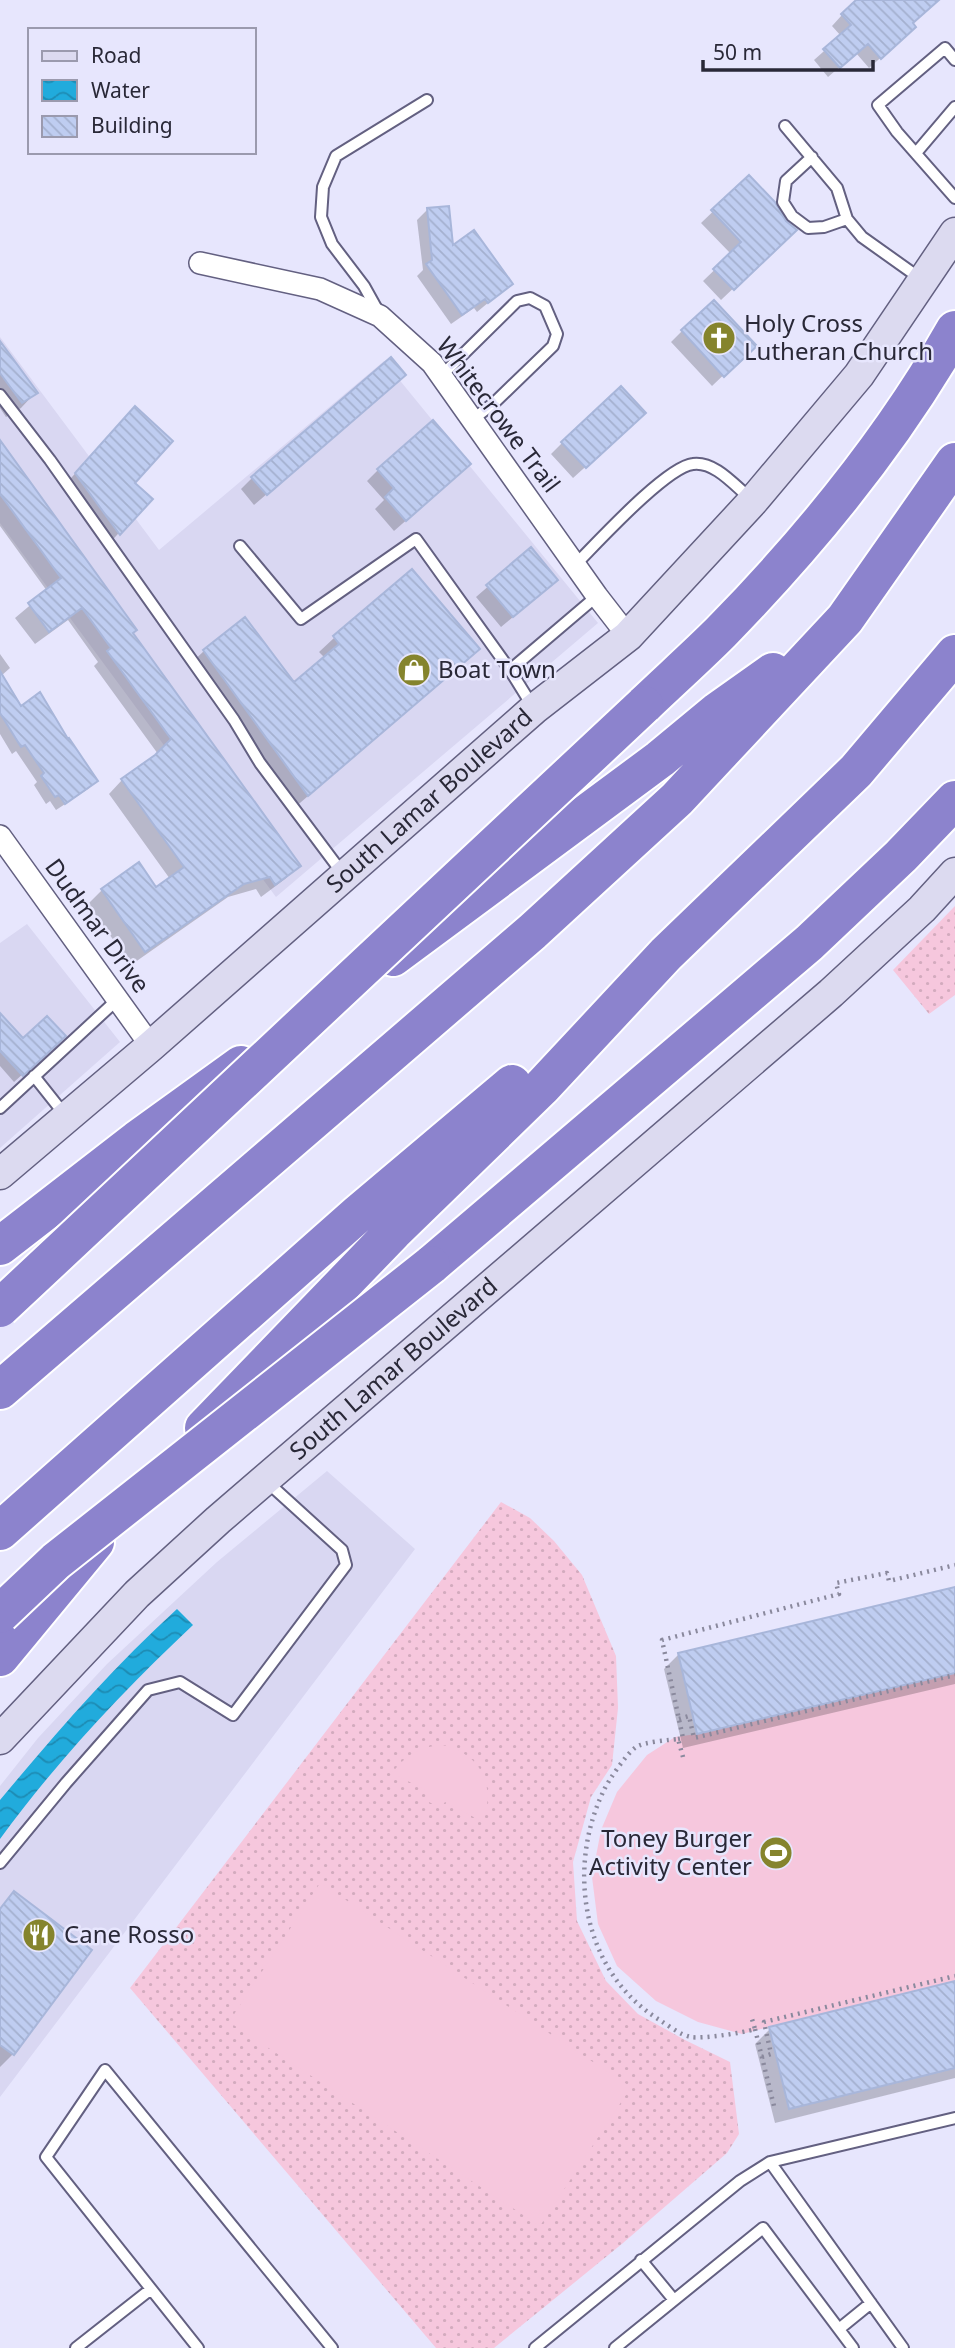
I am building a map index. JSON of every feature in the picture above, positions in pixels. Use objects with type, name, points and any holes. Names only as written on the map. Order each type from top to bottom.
[{"type":"highway","points":[[0,1308],[720,633],[803,544],[869,461],[932,370],[955,330]]},
{"type":"highway","points":[[0,1390],[542,923],[677,799],[845,619],[955,462]]},
{"type":"highway","points":[[0,1246],[137,1140],[431,930],[660,759],[718,711],[845,619]]},
{"type":"highway","points":[[0,1657],[107,1529],[394,1232],[541,1088],[666,954],[856,771],[955,654]]},
{"type":"highway","points":[[0,1614],[56,1561],[431,1265],[808,943],[901,856],[955,800]]},
{"type":"highway","points":[[0,1531],[359,1213],[666,954]]},
{"type":"main road","name":"South Lamar Boulevard","points":[[0,1174],[151,1046],[534,709],[628,636],[753,501],[859,375],[955,233]]},
{"type":"main road","name":"South Lamar Boulevard","points":[[0,1739],[138,1594],[265,1480],[831,993],[922,909],[955,873]]},
{"type":"street","name":"Whitecrowe Trail","points":[[200,263],[320,289],[380,316],[432,363],[628,636]]},
{"type":"street","name":"Dudmar Drive","points":[[0,836],[151,1046]]},
{"type":"lane","points":[[955,60],[945,48],[878,105],[955,198]]},
{"type":"lane","points":[[380,316],[364,286],[332,244],[321,217],[323,187],[336,156],[427,100]]},
{"type":"lane","points":[[916,153],[955,107]]},
{"type":"lane","points":[[785,126],[837,188],[847,219],[862,237],[923,281]]},
{"type":"lane","points":[[812,158],[786,181],[783,202],[792,216],[808,228],[824,227],[847,219]]},
{"type":"lane","points":[[440,376],[517,302],[530,298],[545,306],[557,334],[553,346],[472,420]]},
{"type":"lane","points":[[0,395],[50,460],[234,720],[260,763],[344,876]]},
{"type":"lane","points":[[575,565],[659,483],[676,470],[694,464],[716,469],[753,501]]},
{"type":"lane","points":[[240,546],[301,619],[416,539],[510,670],[534,709]]},
{"type":"lane","points":[[510,670],[597,596]]},
{"type":"lane","points":[[0,1108],[118,999]]},
{"type":"lane","points":[[34,1076],[67,1117]]},
{"type":"lane","points":[[0,1863],[57,1793],[148,1690],[180,1682],[233,1715],[346,1565],[342,1550],[265,1480]]},
{"type":"lane","points":[[198,2348],[46,2157],[106,2070],[332,2348]]},
{"type":"lane","points":[[535,2348],[740,2181],[770,2162],[955,2118]]},
{"type":"lane","points":[[770,2162],[903,2348]]},
{"type":"lane","points":[[615,2348],[763,2228],[853,2348]]},
{"type":"lane","points":[[641,2260],[674,2300]]},
{"type":"lane","points":[[76,2348],[151,2289]]},
{"type":"lane","points":[[839,2329],[871,2303]]},
{"type":"path","points":[[755,2029],[693,2038],[660,2020],[640,2006],[622,1988],[606,1964],[591,1927],[583,1887],[586,1840],[593,1812],[609,1780],[636,1747],[682,1738],[662,1640],[839,1594],[836,1583],[887,1573],[889,1581],[955,1565]]},
{"type":"path","points":[[678,1719],[689,1716],[694,1738],[955,1675]]},
{"type":"path","points":[[678,1739],[682,1757]]},
{"type":"path","points":[[762,2057],[771,2054],[764,2022],[955,1976]]},
{"type":"path","points":[[752,2019],[774,2106]]},
{"type":"shaded area","points":[[0,337],[159,550],[384,361],[598,623],[276,897],[0,523]]},
{"type":"shaded area","points":[[955,906],[955,995],[929,1014],[893,970]]},
{"type":"shaded area","points":[[27,924],[120,1042],[0,1148],[0,943]]},
{"type":"shaded area","points":[[327,1471],[415,1549],[0,2097],[0,1786],[38,1738],[107,1664],[217,1562]]},
{"type":"shaded area","points":[[501,1502],[530,1518],[554,1541],[582,1575],[616,1656],[618,1708],[612,1765],[591,1797],[573,1862],[577,1921],[606,1981],[638,2014],[730,2062],[739,2134],[727,2153],[623,2243],[494,2348],[436,2348],[130,1988]]},
{"type":"shaded area","name":"Toney Burger Activity Center","points":[[955,1587],[955,2068],[769,2027],[742,2034],[698,2022],[656,2001],[617,1966],[598,1924],[592,1877],[601,1830],[617,1792],[647,1755],[675,1737],[697,1734],[678,1653]]},
{"type":"shaded area","points":[[442,1745],[467,1755],[482,1773],[488,1795],[483,1822],[445,1802],[441,1808],[427,1801],[431,1793],[392,1773],[402,1761],[414,1753]]},
{"type":"shaded area","points":[[320,1883],[631,2087],[540,2226],[229,2022]]},
{"type":"water","points":[[177,1609],[193,1625],[91,1728],[44,1782],[0,1839],[0,1800],[85,1702]]},
{"type":"building","points":[[856,0],[939,0],[913,23],[916,27],[881,59],[868,44],[840,68],[823,49],[851,25],[841,14]]},
{"type":"building","points":[[749,175],[775,202],[786,221],[797,230],[734,290],[713,269],[741,242],[711,210]]},
{"type":"building","points":[[449,206],[453,245],[474,230],[513,284],[488,303],[485,299],[462,315],[426,264],[432,260],[427,208]]},
{"type":"building","name":"Holy Cross Lutheran Church","points":[[714,300],[757,346],[724,377],[681,330]]},
{"type":"building","points":[[0,341],[38,393],[22,403],[0,373]]},
{"type":"building","points":[[391,357],[406,375],[267,495],[251,477]]},
{"type":"building","points":[[621,386],[646,413],[586,468],[561,442]]},
{"type":"building","points":[[135,406],[173,441],[135,483],[153,499],[120,535],[75,473]]},
{"type":"building","points":[[433,420],[471,464],[406,521],[385,497],[394,488],[377,469]]},
{"type":"building","points":[[0,440],[137,630],[133,633],[301,866],[275,885],[270,877],[244,884],[145,952],[101,889],[139,862],[156,887],[184,867],[121,779],[155,755],[171,739],[107,651],[111,648],[82,608],[49,632],[28,603],[61,578],[0,494]]},
{"type":"building","points":[[531,547],[558,580],[513,617],[486,585]]},
{"type":"building","points":[[412,569],[480,649],[308,796],[203,650],[245,617],[294,682],[339,644],[333,636]]},
{"type":"building","points":[[0,671],[21,706],[40,692],[68,739],[98,781],[65,804],[59,795],[55,797],[41,776],[44,773],[25,745],[21,747],[0,713]]},
{"type":"building","points":[[0,1013],[23,1038],[47,1016],[66,1036],[23,1076],[0,1051]]},
{"type":"building","points":[[955,1587],[955,1673],[697,1734],[678,1653]]},
{"type":"building","points":[[14,1891],[92,1950],[14,2055],[0,2045],[0,1909]]},
{"type":"building","points":[[955,1981],[955,2068],[789,2109],[769,2027]]},
{"type":"place","name":"Holy Cross Lutheran Church","points":[[719,338]]},
{"type":"place","name":"Boat Town","points":[[414,670]]},
{"type":"place","name":"Toney Burger Activity Center","points":[[776,1853]]},
{"type":"place","name":"Cane Rosso","points":[[39,1935]]}]
